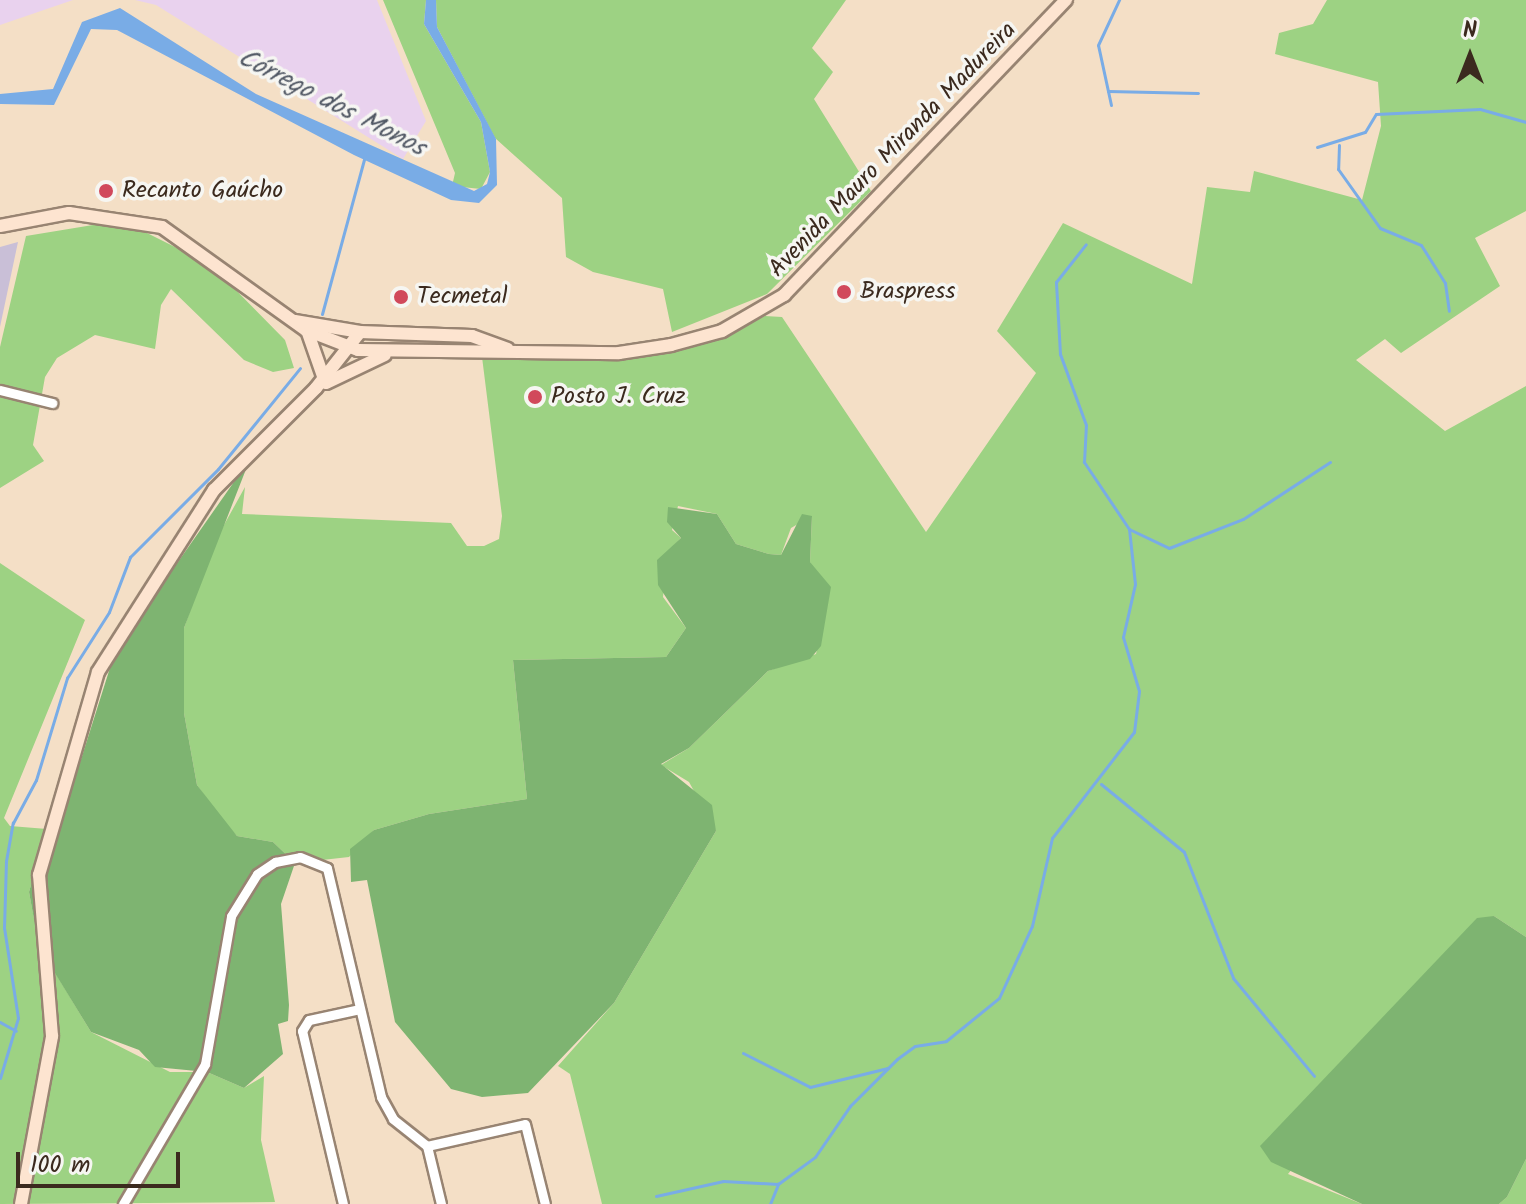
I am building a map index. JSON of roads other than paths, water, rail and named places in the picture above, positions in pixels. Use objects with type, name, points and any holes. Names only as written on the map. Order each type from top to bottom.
[{"type":"main road","name":"Avenida Mauro Miranda Madureira","points":[[0,226],[69,213],[162,227],[306,330],[349,348],[395,352],[509,349],[619,353],[671,345],[754,317],[863,217],[1066,0]]},
{"type":"main road","name":"Avenida Mauro Miranda Madureira","points":[[295,321],[360,332],[452,333],[509,349]]},
{"type":"main road","points":[[306,330],[320,384]]},
{"type":"main road","points":[[21,1204],[52,1036],[39,875],[89,696],[214,490],[320,384],[360,332]]},
{"type":"main road","points":[[320,384],[395,352]]},
{"type":"street","points":[[0,390],[52,403]]},
{"type":"street","points":[[123,1204],[205,1064],[231,916],[257,874],[275,862],[300,857],[327,868],[381,1097],[393,1119],[427,1146],[441,1204]]},
{"type":"street","points":[[343,1204],[302,1031],[309,1020],[360,1009]]},
{"type":"street","points":[[427,1146],[525,1124],[545,1204]]},
{"type":"water","points":[[426,0],[436,0],[437,27],[496,139],[497,185],[479,203],[451,200],[354,155],[117,30],[91,29],[54,105],[0,104],[0,94],[53,89],[82,22],[120,8],[256,94],[474,191],[487,184],[490,172],[481,122],[424,24]]},
{"type":"waterway","points":[[1111,105],[1098,45],[1119,0]]},
{"type":"waterway","points":[[1108,91],[1198,93]]},
{"type":"waterway","points":[[1317,147],[1365,132],[1376,114],[1480,109],[1526,122]]},
{"type":"waterway","points":[[1339,145],[1338,169],[1380,228],[1421,245],[1445,283],[1449,311]]},
{"type":"waterway","points":[[322,314],[365,156]]},
{"type":"waterway","points":[[770,1204],[778,1184],[815,1157],[850,1106],[897,1059],[915,1046],[946,1041],[999,998],[1032,926],[1052,838],[1134,732],[1139,691],[1123,637],[1135,584],[1129,529],[1084,462],[1086,425],[1060,354],[1056,282],[1086,244]]},
{"type":"waterway","points":[[0,1078],[18,1018],[4,928],[6,861],[13,823],[36,780],[67,678],[109,612],[130,557],[218,469],[300,368]]},
{"type":"waterway","points":[[1129,529],[1169,548],[1243,519],[1330,462]]},
{"type":"waterway","points":[[1101,784],[1184,852],[1233,978],[1314,1076]]},
{"type":"waterway","points":[[0,1022],[16,1031]]},
{"type":"waterway","points":[[743,1053],[810,1087],[888,1068]]},
{"type":"waterway","points":[[656,1196],[723,1181],[778,1184]]},
{"type":"place","name":"Recanto Gaúcho","points":[[106,191]]},
{"type":"place","name":"Braspress","points":[[844,292]]},
{"type":"place","name":"Tecmetal","points":[[401,297]]},
{"type":"place","name":"Posto J. Cruz","points":[[535,397]]},
{"type":"water label","name":"Córrego dos Monos","points":[[331,104]]}]
